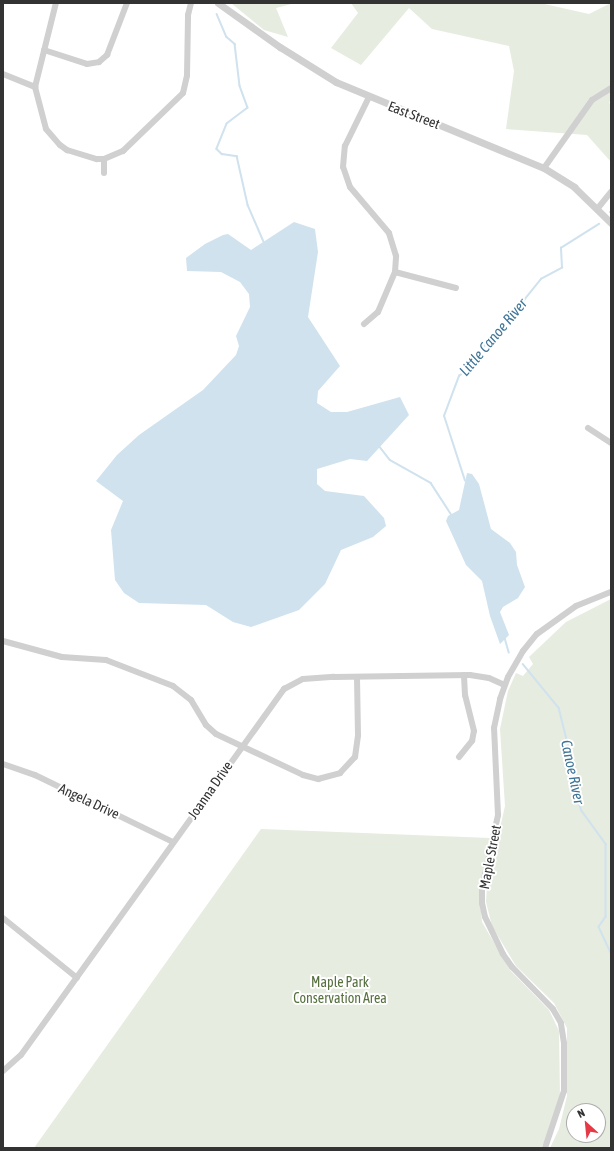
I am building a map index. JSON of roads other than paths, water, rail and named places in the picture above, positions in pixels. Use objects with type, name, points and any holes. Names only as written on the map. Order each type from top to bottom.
[{"type":"street","points":[[56,3],[35,87],[46,129],[60,145],[67,150],[97,159],[104,159],[123,151],[183,93],[187,75],[188,14],[191,3]]},
{"type":"street","points":[[44,50],[87,64],[99,62],[107,55],[127,3]]},
{"type":"street","name":"East Street","points":[[218,3],[311,68],[369,97],[544,168],[574,187],[598,208],[611,223]]},
{"type":"street","points":[[3,74],[35,87]]},
{"type":"street","points":[[544,168],[592,100],[611,88]]},
{"type":"street","points":[[364,324],[378,312],[395,272],[396,256],[394,243],[384,226],[350,187],[343,167],[345,146],[369,97]]},
{"type":"street","points":[[104,159],[104,173]]},
{"type":"street","points":[[598,208],[611,192]]},
{"type":"street","points":[[395,272],[456,288]]},
{"type":"street","points":[[588,428],[611,443]]},
{"type":"street","name":"Maple Street","points":[[545,1148],[553,1131],[564,1091],[564,1043],[561,1023],[553,1009],[512,968],[503,954],[485,917],[482,903],[482,888],[498,815],[494,728],[505,685],[523,652],[549,623],[576,606],[611,592]]},
{"type":"street","points":[[3,641],[62,657],[106,660],[173,686],[191,700],[211,730],[299,774],[313,778],[329,778],[340,773],[352,762],[358,741],[357,677]]},
{"type":"street","points":[[459,757],[472,741],[474,731],[465,695],[464,675]]},
{"type":"street","name":"Joanna Drive","points":[[3,1071],[21,1055],[279,694],[290,685],[309,678],[464,675],[480,676],[505,685]]},
{"type":"street","name":"Angela Drive","points":[[3,764],[34,775],[173,842]]},
{"type":"street","points":[[3,918],[77,978]]},
{"type":"water","points":[[294,222],[315,229],[318,252],[308,317],[340,366],[318,391],[317,403],[331,412],[347,412],[400,397],[409,415],[367,461],[350,459],[317,469],[317,484],[325,491],[364,496],[384,518],[386,526],[373,537],[341,550],[325,584],[299,610],[251,627],[233,622],[206,605],[139,603],[124,593],[115,580],[111,530],[123,501],[96,481],[117,455],[139,435],[203,390],[236,355],[239,346],[236,336],[250,307],[249,294],[240,282],[221,272],[187,271],[186,258],[205,244],[228,234],[251,250]]},
{"type":"water","points":[[467,473],[472,474],[479,484],[491,529],[510,543],[516,552],[517,565],[525,587],[518,598],[503,607],[500,612],[509,635],[500,644],[490,616],[482,581],[466,565],[446,521],[448,516],[459,510]]},
{"type":"waterway","name":"Canoe River","points":[[217,14],[227,37],[235,44],[240,86],[248,108],[227,124],[217,149],[222,154],[237,156],[248,205],[264,242]]},
{"type":"waterway","name":"Little Canoe River","points":[[465,481],[444,416],[459,376],[475,364],[489,338],[504,325],[541,279],[562,268],[561,248],[599,224]]},
{"type":"waterway","name":"Canoe River","points":[[380,447],[390,460],[431,483],[452,515]]},
{"type":"waterway","name":"Canoe River","points":[[505,638],[509,652]]},
{"type":"waterway","name":"Canoe River","points":[[523,664],[559,708],[576,775],[575,791],[582,811],[606,844],[606,917],[599,927],[611,953]]},
{"type":"park label","name":"Maple Park Conservation Area","points":[[340,990]]}]
